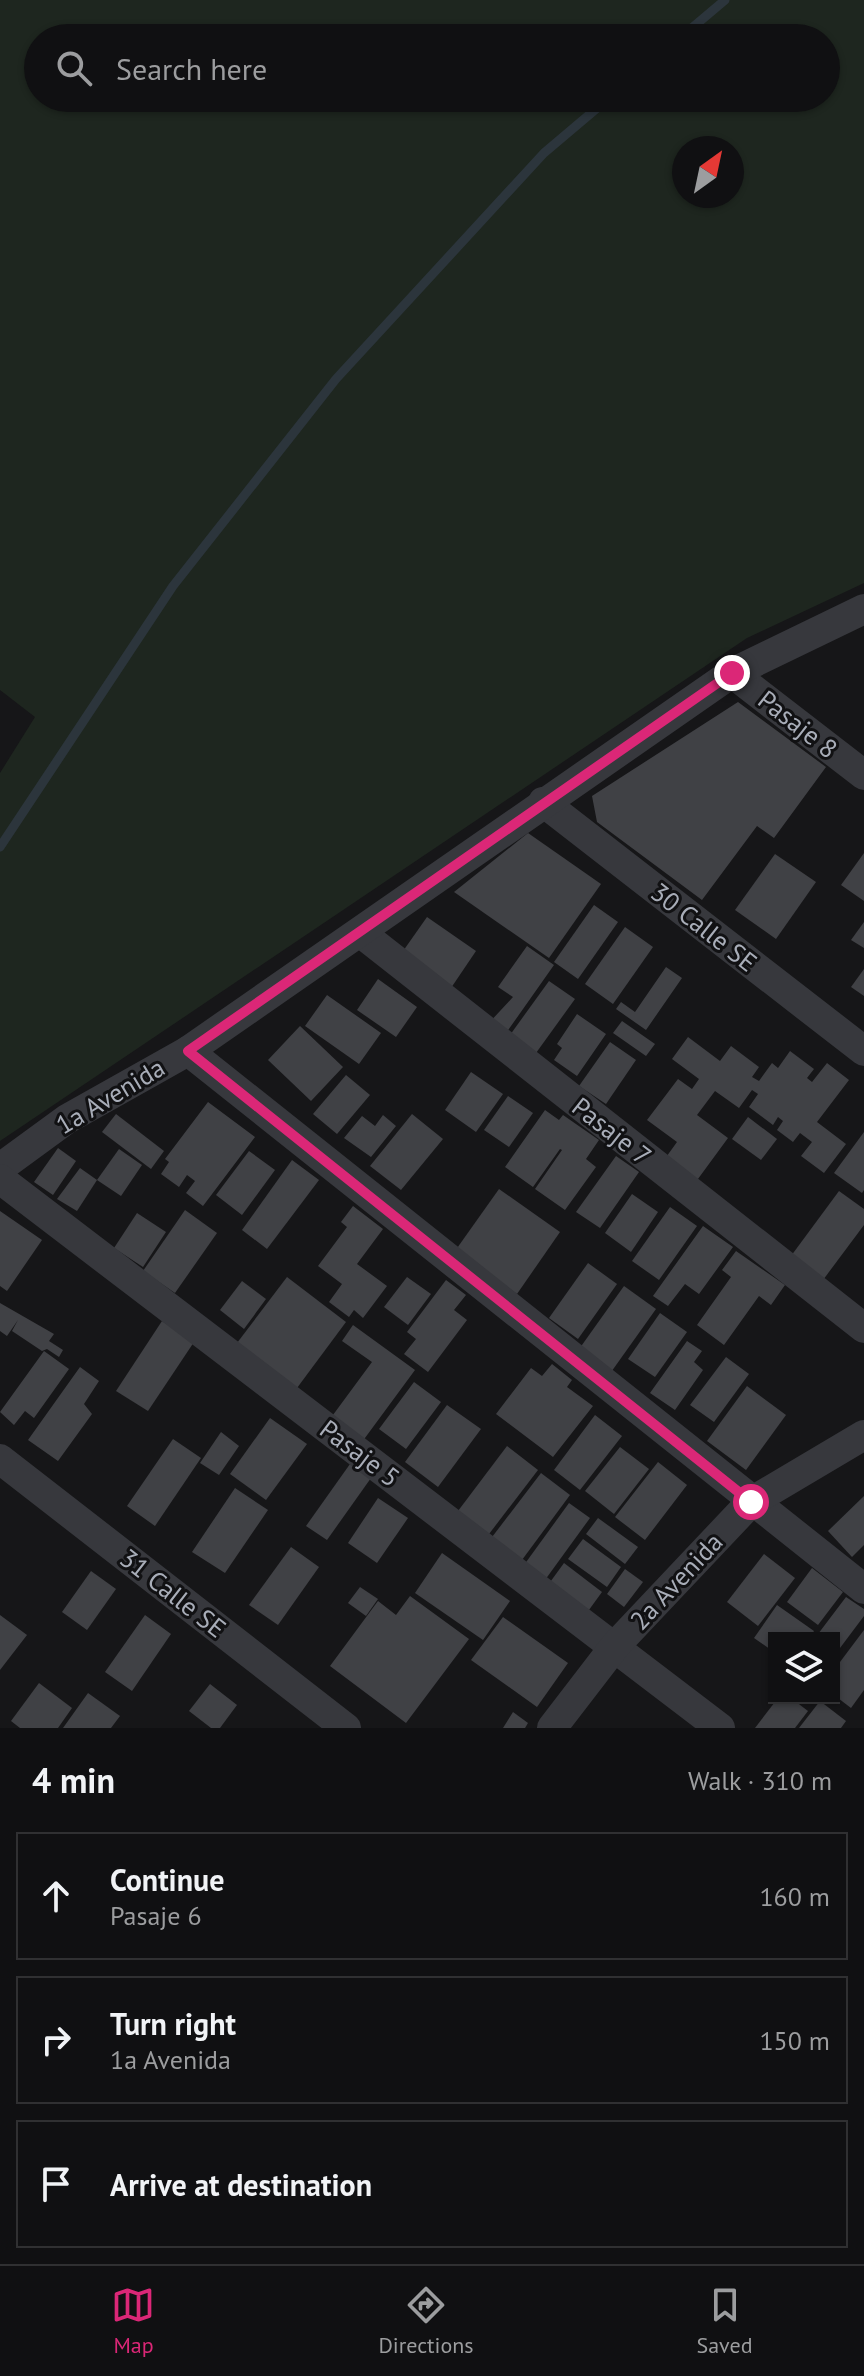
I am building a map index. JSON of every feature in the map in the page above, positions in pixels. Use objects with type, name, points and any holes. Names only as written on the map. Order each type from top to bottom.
[{"type":"street","name":"1a Avenida","points":[[0,1168],[67,1119],[188,1051],[732,673],[864,609]]},
{"type":"street","name":"Pasaje 8","points":[[732,673],[864,775]]},
{"type":"street","name":"30 Calle SE","points":[[543,802],[864,1051]]},
{"type":"street","name":"Pasaje 7","points":[[361,933],[864,1328]]},
{"type":"street","points":[[188,1051],[864,1589]]},
{"type":"street","name":"Pasaje 5","points":[[0,1179],[720,1728]]},
{"type":"street","name":"2a Avenida","points":[[552,1728],[615,1646],[751,1502],[864,1435]]},
{"type":"street","name":"31 Calle SE","points":[[0,1459],[346,1728]]},
{"type":"shaded area","points":[[0,0],[864,0],[864,583],[747,638],[0,1141],[0,773],[35,717],[0,690]]},
{"type":"building","points":[[738,702],[826,767],[774,838],[757,826],[702,900],[597,822],[592,796]]},
{"type":"building","points":[[528,833],[601,884],[549,958],[454,892]]},
{"type":"building","points":[[864,853],[864,901],[841,885]]},
{"type":"building","points":[[775,854],[816,882],[776,939],[735,910]]},
{"type":"building","points":[[594,905],[618,922],[578,979],[554,962]]},
{"type":"building","points":[[427,917],[476,951],[451,988],[401,954]]},
{"type":"building","points":[[864,922],[864,948],[851,940]]},
{"type":"building","points":[[625,927],[653,947],[613,1004],[585,984]]},
{"type":"building","points":[[527,946],[554,965],[504,1036],[487,1025],[513,997],[498,987]]},
{"type":"building","points":[[666,967],[682,978],[646,1030],[616,1009],[621,1002],[635,1012]]},
{"type":"building","points":[[864,969],[864,996],[851,987]]},
{"type":"building","points":[[378,979],[417,1007],[396,1037],[357,1010]]},
{"type":"building","points":[[549,981],[575,999],[536,1053],[510,1035]]},
{"type":"building","points":[[327,995],[381,1033],[359,1064],[305,1026]]},
{"type":"building","points":[[577,1014],[606,1034],[577,1076],[554,1060],[562,1048],[557,1044]]},
{"type":"building","points":[[622,1021],[655,1044],[646,1056],[613,1033]]},
{"type":"building","points":[[300,1026],[343,1067],[311,1101],[268,1060]]},
{"type":"building","points":[[688,1037],[720,1061],[731,1046],[759,1067],[752,1077],[759,1081],[772,1063],[778,1068],[790,1051],[814,1069],[807,1078],[812,1082],[827,1063],[849,1080],[817,1122],[846,1144],[824,1173],[801,1156],[812,1142],[800,1133],[793,1142],[777,1130],[783,1121],[778,1117],[773,1125],[749,1107],[758,1094],[752,1090],[739,1108],[715,1091],[697,1115],[728,1138],[695,1183],[664,1160],[677,1142],[647,1120],[678,1079],[692,1089],[699,1079],[672,1059]]},
{"type":"building","points":[[610,1042],[636,1060],[606,1104],[579,1086]]},
{"type":"building","points":[[471,1072],[503,1094],[476,1132],[445,1110]]},
{"type":"building","points":[[346,1075],[370,1095],[337,1134],[313,1114]]},
{"type":"building","points":[[508,1096],[533,1113],[509,1147],[484,1130]]},
{"type":"building","points":[[208,1102],[255,1137],[203,1206],[186,1193],[195,1181],[187,1175],[179,1187],[161,1174],[169,1162],[165,1159]]},
{"type":"building","points":[[545,1110],[559,1120],[563,1115],[599,1140],[586,1159],[596,1167],[565,1210],[535,1189],[562,1150],[533,1187],[505,1167]]},
{"type":"building","points":[[116,1114],[164,1151],[151,1169],[102,1132]]},
{"type":"building","points":[[412,1114],[443,1139],[401,1190],[370,1166]]},
{"type":"building","points":[[383,1115],[396,1126],[371,1157],[344,1138],[362,1116],[375,1126]]},
{"type":"building","points":[[748,1117],[777,1139],[761,1160],[732,1139]]},
{"type":"building","points":[[864,1132],[864,1190],[862,1193],[834,1173]]},
{"type":"building","points":[[58,1148],[76,1161],[53,1195],[34,1182]]},
{"type":"building","points":[[119,1149],[142,1165],[121,1196],[97,1180]]},
{"type":"building","points":[[249,1151],[275,1170],[242,1215],[216,1195]]},
{"type":"building","points":[[616,1156],[639,1172],[600,1228],[576,1212]]},
{"type":"building","points":[[292,1160],[319,1180],[267,1249],[242,1230]]},
{"type":"building","points":[[80,1168],[97,1180],[77,1211],[57,1199]]},
{"type":"building","points":[[499,1189],[560,1232],[517,1294],[455,1251]]},
{"type":"building","points":[[839,1191],[864,1209],[864,1225],[823,1280],[791,1256]]},
{"type":"building","points":[[632,1194],[658,1212],[631,1252],[605,1233]]},
{"type":"building","points":[[353,1206],[383,1229],[357,1264],[387,1286],[363,1318],[354,1310],[349,1317],[329,1302],[342,1284],[318,1266],[347,1227],[341,1222]]},
{"type":"building","points":[[670,1207],[697,1226],[659,1280],[632,1261]]},
{"type":"building","points":[[185,1210],[217,1233],[175,1293],[143,1271]]},
{"type":"building","points":[[0,1211],[42,1240],[7,1291],[0,1286]]},
{"type":"building","points":[[137,1213],[166,1232],[143,1267],[114,1248]]},
{"type":"building","points":[[703,1226],[733,1247],[699,1294],[685,1284],[668,1306],[653,1296]]},
{"type":"building","points":[[736,1251],[785,1285],[771,1305],[759,1296],[724,1345],[697,1325],[731,1277],[722,1270]]},
{"type":"building","points":[[588,1263],[617,1284],[578,1339],[549,1318]]},
{"type":"building","points":[[287,1277],[346,1322],[297,1388],[237,1343]]},
{"type":"building","points":[[407,1277],[431,1294],[408,1325],[384,1307]]},
{"type":"building","points":[[446,1280],[466,1295],[454,1310],[467,1320],[428,1372],[404,1354],[416,1339],[407,1332]]},
{"type":"building","points":[[242,1281],[266,1299],[244,1329],[220,1310]]},
{"type":"building","points":[[624,1286],[656,1309],[609,1375],[577,1352]]},
{"type":"building","points":[[0,1303],[54,1334],[49,1341],[63,1350],[59,1357],[47,1349],[42,1351],[12,1331],[18,1320],[7,1336],[0,1331]]},
{"type":"building","points":[[660,1313],[687,1332],[655,1377],[628,1359]]},
{"type":"building","points":[[162,1321],[194,1342],[148,1411],[116,1391]]},
{"type":"building","points":[[353,1325],[415,1370],[362,1442],[330,1419],[372,1362],[342,1341]]},
{"type":"building","points":[[687,1341],[702,1351],[694,1362],[703,1370],[675,1410],[650,1393]]},
{"type":"building","points":[[44,1351],[69,1369],[34,1418],[25,1411],[14,1425],[0,1412]]},
{"type":"building","points":[[726,1357],[749,1374],[714,1422],[690,1405]]},
{"type":"building","points":[[552,1364],[572,1380],[567,1387],[593,1406],[553,1457],[496,1414],[531,1368],[542,1376]]},
{"type":"building","points":[[80,1367],[99,1381],[84,1404],[92,1414],[58,1461],[28,1440]]},
{"type":"building","points":[[414,1382],[441,1402],[406,1449],[379,1429]]},
{"type":"building","points":[[747,1386],[786,1415],[746,1470],[707,1441]]},
{"type":"building","points":[[447,1405],[481,1429],[438,1487],[405,1462]]},
{"type":"building","points":[[595,1415],[622,1436],[580,1490],[554,1470]]},
{"type":"building","points":[[270,1418],[307,1444],[266,1500],[230,1474]]},
{"type":"building","points":[[221,1432],[239,1446],[219,1475],[200,1463]]},
{"type":"building","points":[[173,1439],[201,1458],[155,1526],[127,1506]]},
{"type":"building","points":[[507,1446],[538,1470],[489,1534],[458,1511]]},
{"type":"building","points":[[620,1447],[649,1469],[614,1514],[585,1491]]},
{"type":"building","points":[[658,1462],[687,1485],[645,1540],[615,1517]]},
{"type":"building","points":[[350,1464],[371,1478],[327,1540],[306,1526]]},
{"type":"building","points":[[541,1473],[570,1495],[519,1564],[489,1541]]},
{"type":"building","points":[[235,1488],[268,1510],[225,1573],[192,1552]]},
{"type":"building","points":[[864,1496],[864,1545],[852,1557],[828,1531]]},
{"type":"building","points":[[378,1498],[408,1518],[377,1563],[348,1543]]},
{"type":"building","points":[[569,1503],[590,1518],[545,1580],[524,1565]]},
{"type":"building","points":[[598,1518],[638,1547],[625,1564],[586,1534]]},
{"type":"building","points":[[583,1539],[621,1567],[607,1587],[568,1559]]},
{"type":"building","points":[[291,1547],[319,1567],[278,1625],[249,1605]]},
{"type":"building","points":[[442,1553],[510,1601],[483,1640],[415,1593]]},
{"type":"building","points":[[764,1554],[795,1578],[758,1626],[727,1602]]},
{"type":"building","points":[[564,1563],[602,1592],[586,1614],[548,1585]]},
{"type":"building","points":[[812,1568],[843,1592],[818,1625],[787,1602]]},
{"type":"building","points":[[625,1569],[643,1582],[624,1607],[607,1594]]},
{"type":"building","points":[[91,1571],[116,1589],[87,1630],[62,1612]]},
{"type":"building","points":[[360,1587],[378,1599],[366,1616],[348,1603]]},
{"type":"building","points":[[410,1596],[469,1639],[406,1723],[330,1666],[378,1601],[396,1615]]},
{"type":"building","points":[[846,1597],[864,1609],[864,1616],[840,1648],[840,1632],[820,1632]]},
{"type":"building","points":[[777,1605],[814,1631],[768,1632],[768,1648],[754,1638]]},
{"type":"building","points":[[0,1615],[27,1635],[0,1670]]},
{"type":"building","points":[[145,1615],[171,1634],[132,1691],[105,1672]]},
{"type":"building","points":[[503,1617],[568,1663],[537,1707],[471,1660]]},
{"type":"building","points":[[864,1630],[864,1690],[851,1708],[840,1700],[840,1662]]},
{"type":"building","points":[[39,1683],[72,1708],[58,1728],[20,1728],[11,1721]]},
{"type":"building","points":[[210,1684],[237,1705],[220,1728],[211,1728],[189,1711]]},
{"type":"building","points":[[88,1693],[120,1716],[111,1728],[63,1728]]},
{"type":"building","points":[[773,1704],[799,1704],[808,1711],[795,1728],[755,1728]]},
{"type":"building","points":[[818,1704],[824,1704],[846,1721],[841,1728],[799,1728]]},
{"type":"building","points":[[513,1712],[528,1723],[525,1728],[503,1728]]},
{"type":"waterway","points":[[697,24],[725,0]]},
{"type":"waterway","points":[[0,847],[173,586],[336,379],[544,153],[592,112]]},
{"type":"route","points":[[732,673],[188,1051],[751,1502]]}]
